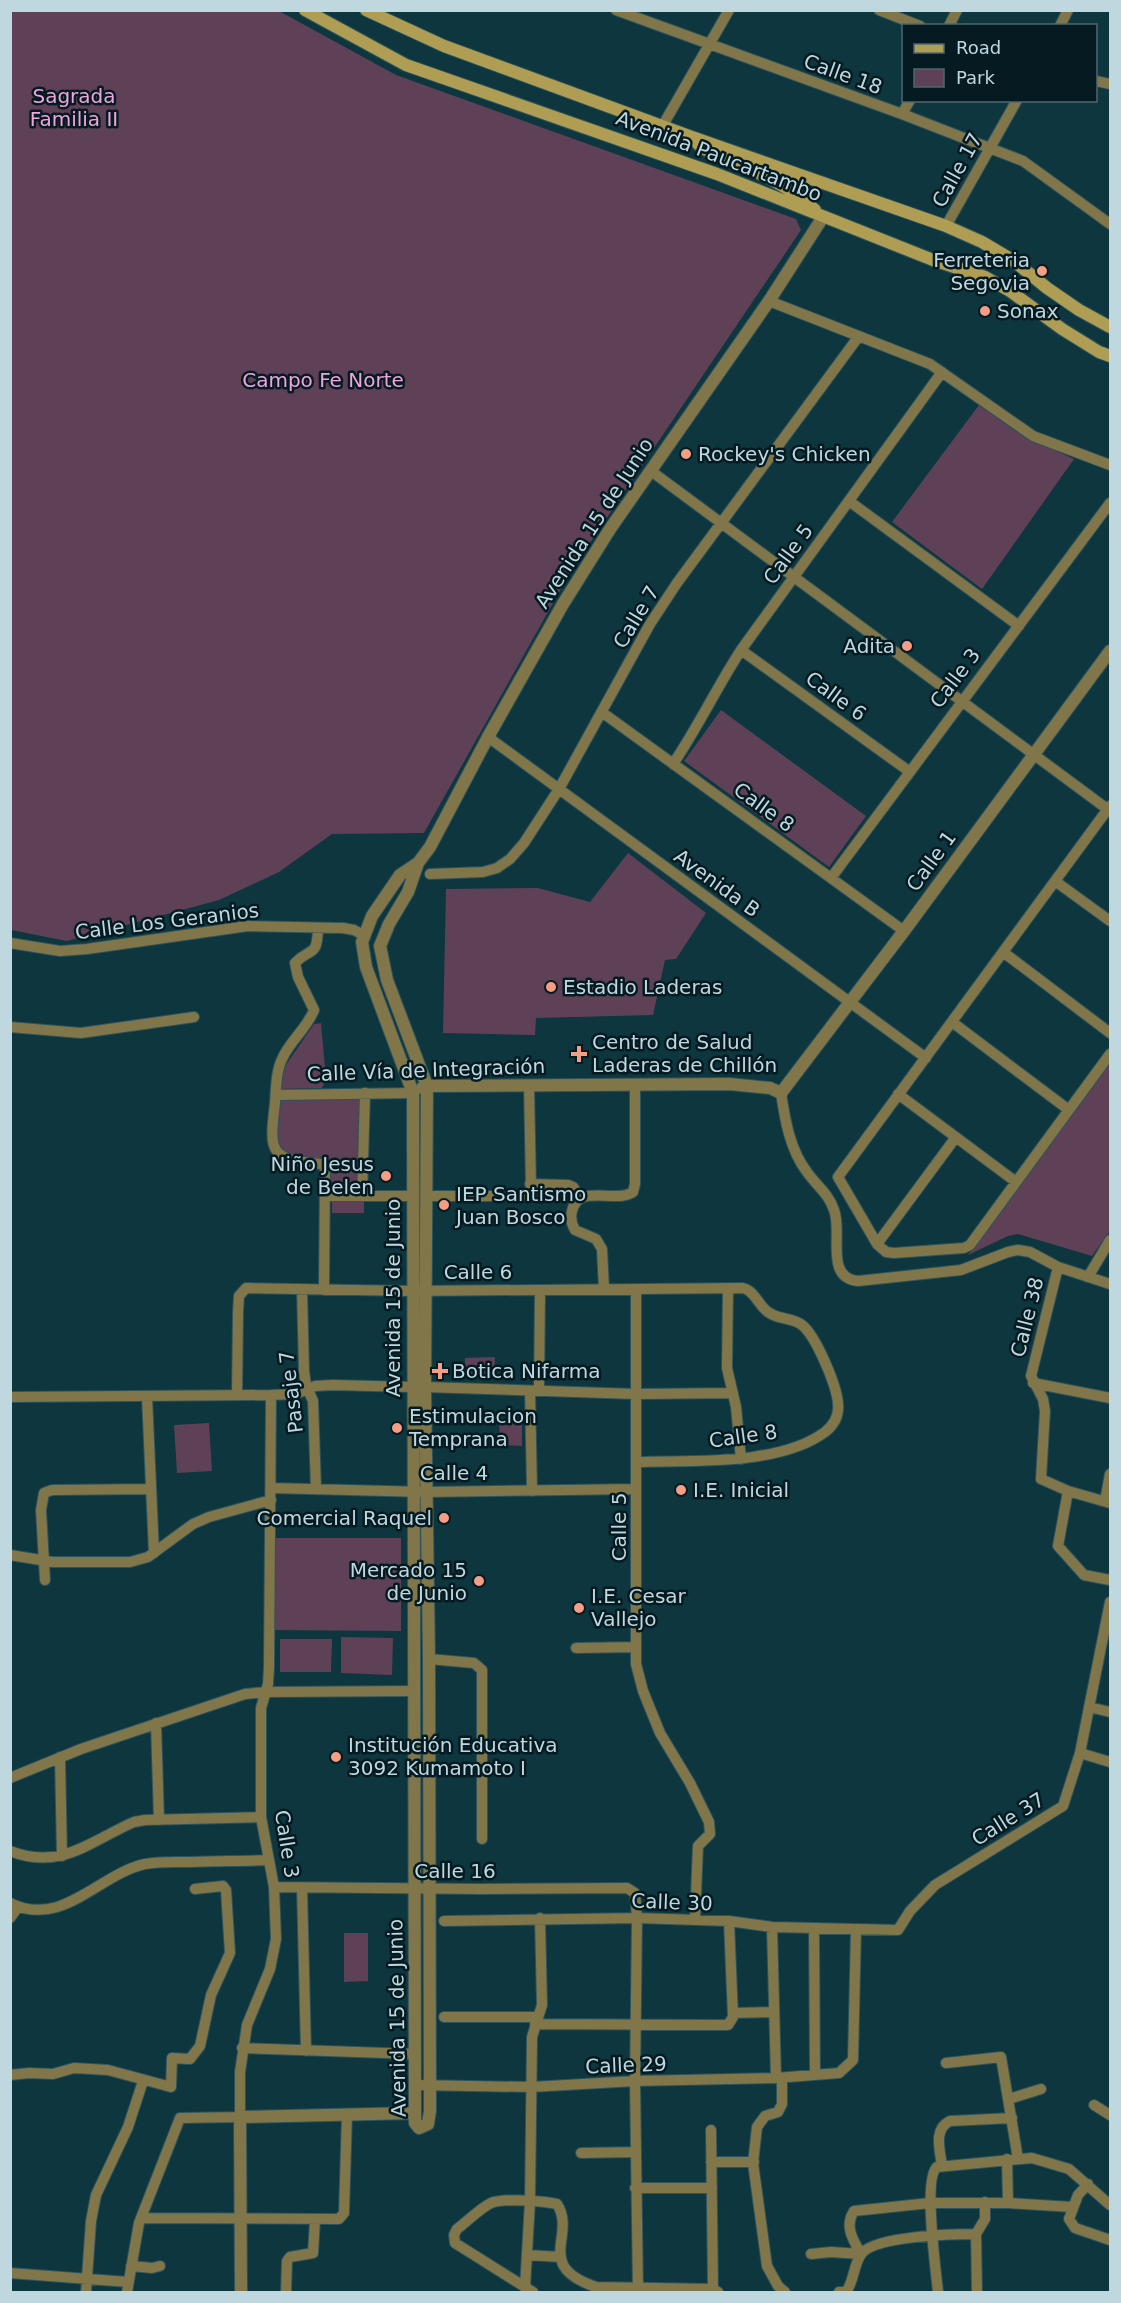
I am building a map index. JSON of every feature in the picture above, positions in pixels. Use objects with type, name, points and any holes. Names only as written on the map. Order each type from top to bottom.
[{"type":"main road","name":"Avenida Paucartambo","points":[[305,10],[406,65],[686,163],[933,260],[985,277],[1010,291],[1089,346],[1110,356]]},
{"type":"main road","name":"Avenida Paucartambo","points":[[374,12],[444,45],[689,136],[946,226],[982,242],[1014,261],[1055,293],[1110,327]]},
{"type":"main road","points":[[689,136],[704,149],[766,177],[805,201],[823,217]]},
{"type":"street","points":[[663,125],[729,10]]},
{"type":"street","points":[[879,10],[915,24]]},
{"type":"street","points":[[950,24],[957,10]]},
{"type":"street","points":[[1061,24],[1068,10]]},
{"type":"street","name":"Calle 18","points":[[620,11],[709,46],[902,114],[1023,161],[1110,221]]},
{"type":"street","points":[[902,114],[909,102]]},
{"type":"street","name":"Calle 17","points":[[946,226],[1016,102]]},
{"type":"street","name":"Avenida 15 de Junio","points":[[418,863],[400,875],[392,884],[363,935],[363,950],[366,967],[412,1093],[412,1291],[419,1387],[426,1492],[429,1659],[430,2086],[429,2119],[424,2127],[419,2128],[415,2123],[413,1491],[419,1387],[426,1290],[427,1086],[387,980],[380,952],[381,940],[408,891],[418,863],[430,847],[488,737],[563,604],[610,529],[769,301],[823,217]]},
{"type":"street","points":[[769,301],[930,364],[1032,436],[1110,465]]},
{"type":"street","name":"Calle 7","points":[[430,874],[483,872],[497,868],[510,859],[524,843],[560,789],[651,624],[677,583],[859,336]]},
{"type":"street","name":"Calle 5","points":[[673,764],[695,731],[741,650],[942,372]]},
{"type":"street","points":[[651,471],[1110,809],[838,1176],[877,1244],[886,1252],[894,1253],[964,1248],[970,1245],[1110,1054]]},
{"type":"street","points":[[849,501],[1019,626]]},
{"type":"street","name":"Calle 3","points":[[831,878],[1110,503]]},
{"type":"street","name":"Calle 6","points":[[741,650],[910,772]]},
{"type":"street","name":"Calle 1","points":[[782,1093],[1110,651]]},
{"type":"street","name":"Calle 8","points":[[603,713],[904,931]]},
{"type":"street","name":"Avenida B","points":[[488,737],[926,1058]]},
{"type":"street","points":[[1055,881],[1110,921]]},
{"type":"street","name":"Calle Los Geranios","points":[[10,943],[60,951],[87,950],[248,926],[343,928],[363,935]]},
{"type":"street","points":[[318,928],[318,944],[295,963],[298,977],[314,1010],[310,1020],[283,1056],[271,1137],[276,1150],[292,1161],[321,1164],[325,1167],[324,1290]]},
{"type":"street","points":[[1003,952],[1110,1033]]},
{"type":"street","points":[[10,1027],[81,1033],[195,1017]]},
{"type":"street","points":[[952,1022],[1069,1110]]},
{"type":"street","points":[[604,1289],[602,1249],[596,1239],[579,1233],[572,1225],[571,1218],[574,1204],[581,1198],[629,1195],[635,1189],[635,1084]]},
{"type":"street","name":"Calle Vía de Integración","points":[[276,1095],[412,1093],[427,1086],[635,1084],[748,1084],[782,1093]]},
{"type":"street","points":[[426,1196],[520,1196],[528,1193],[531,1184],[528,1086]]},
{"type":"street","points":[[362,1196],[365,1093]]},
{"type":"street","points":[[782,1093],[784,1113],[796,1155],[806,1172],[828,1197],[835,1211],[837,1262],[844,1278],[858,1281],[953,1272],[1018,1250],[1030,1252],[1058,1267],[1110,1284]]},
{"type":"street","points":[[898,1095],[1016,1182]]},
{"type":"street","points":[[877,1244],[956,1137]]},
{"type":"street","points":[[531,1184],[568,1185],[573,1187],[581,1198]]},
{"type":"street","points":[[325,1196],[411,1196]]},
{"type":"street","points":[[1088,1277],[1110,1240]]},
{"type":"street","name":"Calle 38","points":[[1058,1267],[1031,1377],[1043,1399],[1045,1411],[1041,1479],[1068,1491]]},
{"type":"street","name":"Calle 6","points":[[237,1395],[238,1312],[241,1293],[246,1288],[412,1291],[748,1289],[771,1314],[793,1320],[805,1328],[833,1383],[837,1395],[838,1411]]},
{"type":"street","points":[[728,1289],[727,1368],[733,1393],[741,1459]]},
{"type":"street","name":"Pasaje 7","points":[[302,1290],[304,1371],[313,1401],[316,1489]]},
{"type":"street","points":[[532,1491],[540,1290]]},
{"type":"street","name":"Calle 5","points":[[636,1291],[635,1647],[639,1677],[655,1721],[690,1783],[710,1826],[708,1837],[698,1846],[695,1920]]},
{"type":"street","points":[[1033,1383],[1110,1398]]},
{"type":"street","points":[[10,1397],[271,1395],[296,1394],[308,1389],[332,1385],[636,1394],[733,1393]]},
{"type":"street","name":"Calle 3","points":[[241,2292],[240,2072],[252,2011],[275,1955],[276,1939],[274,1887],[261,1817],[261,1708],[269,1667],[271,1395]]},
{"type":"street","points":[[147,1397],[154,1553]]},
{"type":"street","name":"Calle 8","points":[[637,1462],[741,1459],[789,1449],[832,1426],[838,1411]]},
{"type":"street","points":[[1110,1474],[1108,1502],[1068,1491],[1058,1546],[1084,1575],[1110,1580]]},
{"type":"street","name":"Calle 4","points":[[271,1488],[426,1492],[636,1489]]},
{"type":"street","points":[[45,1580],[42,1497],[47,1491],[150,1489]]},
{"type":"street","points":[[10,1555],[44,1561],[130,1562],[154,1553],[193,1524],[209,1517],[271,1500]]},
{"type":"street","name":"Calle 37","points":[[898,1930],[910,1911],[935,1885],[1063,1806],[1080,1753],[1110,1608]]},
{"type":"street","points":[[576,1648],[635,1647]]},
{"type":"street","points":[[429,1659],[474,1663],[482,1670],[482,1839]]},
{"type":"street","points":[[10,1778],[60,1757],[245,1694],[414,1691]]},
{"type":"street","points":[[1089,1707],[1110,1712]]},
{"type":"street","points":[[156,1724],[159,1820]]},
{"type":"street","points":[[1080,1753],[1110,1762]]},
{"type":"street","points":[[60,1757],[62,1856]]},
{"type":"street","points":[[10,1851],[36,1859],[62,1856],[134,1822],[261,1817]]},
{"type":"street","points":[[10,1918],[14,1905],[40,1909],[53,1908],[75,1901],[118,1875],[146,1864],[269,1860]]},
{"type":"street","points":[[10,2075],[53,2074],[74,2068],[108,2070],[171,2087],[172,2058],[190,2059],[200,2046],[211,1995],[230,1953],[226,1890],[223,1886],[195,1889]]},
{"type":"street","name":"Calle 16","points":[[274,1887],[627,1888],[634,1893],[637,1918]]},
{"type":"street","points":[[302,1888],[306,2051]]},
{"type":"street","points":[[529,2290],[527,2255],[532,2037],[542,1998],[540,1918]]},
{"type":"street","points":[[637,1918],[635,2188],[638,2291]]},
{"type":"street","name":"Calle 30","points":[[444,1921],[637,1918],[729,1921],[772,1927],[898,1930]]},
{"type":"street","points":[[444,2017],[637,2025],[728,2025],[733,2020],[729,1921]]},
{"type":"street","points":[[772,1927],[774,2012],[782,2104],[778,2112],[765,2116],[757,2127],[754,2162],[767,2266],[778,2286],[785,2292]]},
{"type":"street","points":[[814,1928],[815,2075]]},
{"type":"street","name":"Calle 29","points":[[415,2085],[531,2087],[635,2081],[779,2078],[838,2073],[853,2060],[856,1929]]},
{"type":"street","points":[[733,2013],[774,2012]]},
{"type":"street","points":[[243,2048],[415,2054]]},
{"type":"street","points":[[946,2063],[1001,2057],[1012,2118],[1013,2159],[1008,2203]]},
{"type":"street","points":[[86,2292],[91,2221],[96,2195],[128,2127],[143,2081]]},
{"type":"street","points":[[1009,2099],[1041,2089]]},
{"type":"street","points":[[1094,2105],[1110,2115]]},
{"type":"street","points":[[10,2273],[86,2280],[128,2287],[141,2218],[180,2118],[415,2113]]},
{"type":"street","points":[[141,2218],[339,2219],[344,2213],[347,2114]]},
{"type":"street","points":[[942,2166],[939,2135],[945,2124],[950,2121],[1012,2118]]},
{"type":"street","points":[[529,2290],[455,2243],[454,2235],[457,2229],[494,2202],[530,2201],[557,2204],[562,2214],[562,2263],[579,2282],[596,2288],[638,2291],[716,2291],[711,2130]]},
{"type":"street","points":[[581,2152],[635,2152]]},
{"type":"street","points":[[938,2292],[930,2203],[934,2169],[942,2166],[1032,2158],[1069,2169],[1110,2205]]},
{"type":"street","points":[[711,2162],[754,2162]]},
{"type":"street","points":[[1088,2184],[1078,2195],[1069,2219],[1075,2228],[1110,2240]]},
{"type":"street","points":[[635,2188],[712,2188]]},
{"type":"street","points":[[861,2254],[850,2236],[849,2223],[854,2211],[930,2203],[985,2202],[1072,2207]]},
{"type":"street","points":[[977,2292],[976,2234],[985,2218],[985,2202]]},
{"type":"street","points":[[286,2292],[287,2261],[290,2257],[314,2253],[315,2220]]},
{"type":"street","points":[[839,2292],[846,2292],[853,2283],[861,2254],[872,2246],[933,2235],[976,2234]]},
{"type":"street","points":[[811,2254],[831,2252],[861,2254]]},
{"type":"street","points":[[527,2255],[561,2257]]},
{"type":"street","points":[[131,2266],[152,2268],[160,2266]]},
{"type":"green space","name":"Campo Fe Norte","points":[[10,11],[279,11],[396,75],[796,219],[801,230],[571,571],[424,833],[332,834],[279,872],[219,900],[67,941],[11,930]]},
{"type":"green space","points":[[979,405],[1020,434],[1074,459],[982,589],[892,522]]},
{"type":"green space","points":[[721,710],[866,816],[829,867],[684,761]]},
{"type":"green space","name":"Estadio Laderas","points":[[628,853],[706,913],[676,959],[665,960],[653,1015],[536,1018],[535,1035],[443,1033],[446,889],[538,888],[590,902]]},
{"type":"green space","points":[[321,1023],[326,1080],[322,1088],[282,1089],[280,1087],[281,1072],[314,1024]]},
{"type":"green space","points":[[1110,1062],[1110,1231],[1092,1256],[1018,1234],[1008,1236],[968,1255]]},
{"type":"green space","points":[[357,1097],[361,1100],[357,1191],[327,1190],[329,1161],[293,1160],[278,1150],[277,1105],[280,1100]]},
{"type":"green space","points":[[332,1202],[364,1202],[364,1213],[332,1213]]},
{"type":"green space","points":[[495,1357],[494,1377],[465,1377],[465,1358]]},
{"type":"green space","points":[[499,1422],[522,1423],[522,1446],[500,1445]]},
{"type":"green space","points":[[209,1423],[212,1471],[177,1473],[174,1425]]},
{"type":"green space","points":[[272,1538],[401,1538],[401,1631],[271,1630]]},
{"type":"green space","points":[[341,1637],[393,1638],[392,1675],[341,1673]]},
{"type":"green space","points":[[280,1639],[332,1639],[331,1672],[280,1672]]},
{"type":"green space","points":[[344,1933],[368,1933],[368,1981],[344,1982]]},
{"type":"place","name":"Ferreteria Segovia","points":[[1042,271]]},
{"type":"place","name":"Sonax","points":[[985,311]]},
{"type":"place","name":"Rockey's Chicken","points":[[686,454]]},
{"type":"place","name":"Adita","points":[[907,646]]},
{"type":"place","name":"Estadio Laderas","points":[[551,987]]},
{"type":"place","name":"Centro de Salud Laderas de Chillón","points":[[579,1054]]},
{"type":"place","name":"Niño Jesus de Belen","points":[[386,1176]]},
{"type":"place","name":"IEP Santismo Juan Bosco","points":[[444,1205]]},
{"type":"place","name":"Botica Nifarma","points":[[440,1371]]},
{"type":"place","name":"Estimulacion Temprana","points":[[397,1428]]},
{"type":"place","name":"I.E. Inicial","points":[[681,1490]]},
{"type":"place","name":"Comercial Raquel","points":[[444,1518]]},
{"type":"place","name":"Mercado 15 de Junio","points":[[479,1581]]},
{"type":"place","name":"I.E. Cesar Vallejo","points":[[579,1608]]},
{"type":"place","name":"Institución Educativa 3092 Kumamoto I","points":[[336,1757]]},
{"type":"park label","name":"Sagrada Familia II","points":[[74,108]]}]
